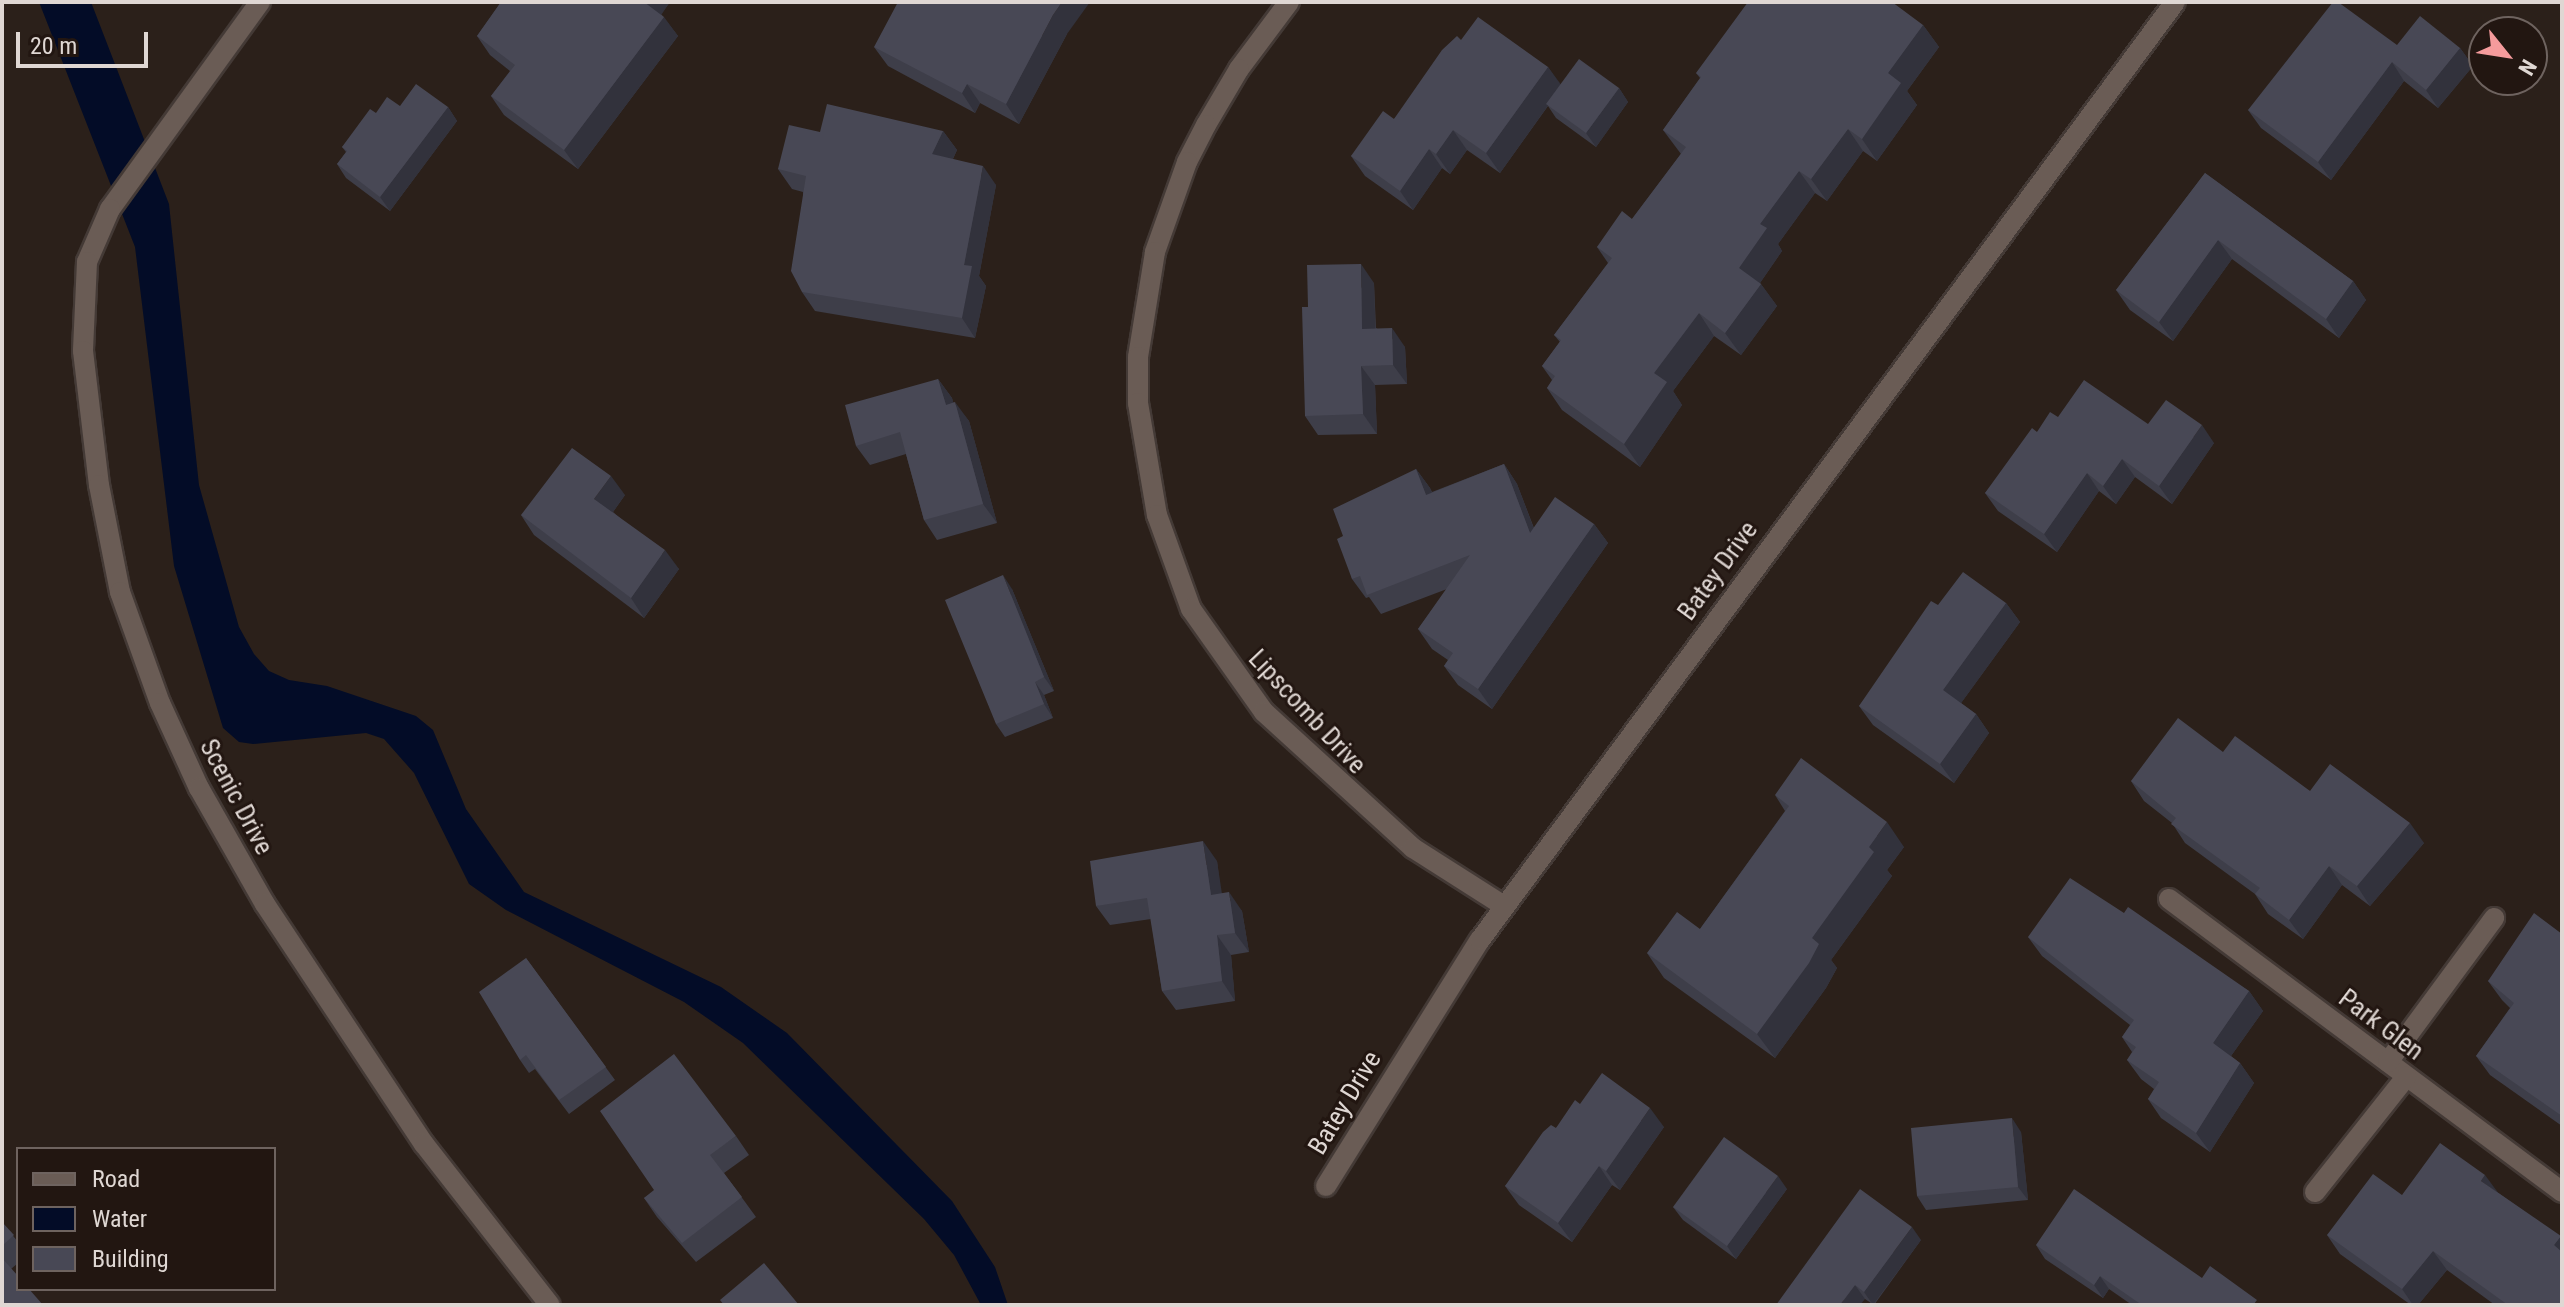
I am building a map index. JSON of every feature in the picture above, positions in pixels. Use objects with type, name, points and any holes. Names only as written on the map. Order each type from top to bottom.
[{"type":"street","name":"Scenic Drive","points":[[260,2],[164,130],[110,209],[97,232],[87,262],[83,351],[99,485],[120,592],[160,703],[205,799],[296,955],[424,1144],[550,1305]]},
{"type":"street","name":"Lipscomb Drive","points":[[1289,2],[1239,69],[1206,125],[1187,162],[1155,252],[1143,313],[1138,403],[1157,515],[1191,609],[1264,712],[1413,848],[1504,906]]},
{"type":"street","name":"Batey Drive","points":[[1326,1186],[1399,1062],[1504,906],[2175,2]]},
{"type":"street","name":"Park Glen","points":[[2169,899],[2562,1192]]},
{"type":"street","points":[[2388,1062],[2494,918]]},
{"type":"street","points":[[2315,1192],[2406,1077]]},
{"type":"water","points":[[39,2],[91,2],[169,204],[199,485],[239,627],[254,654],[269,671],[289,680],[327,686],[416,716],[433,730],[466,809],[524,892],[721,987],[787,1033],[952,1201],[995,1267],[1008,1305],[981,1305],[954,1255],[924,1219],[743,1043],[684,1002],[506,910],[469,884],[414,773],[384,739],[366,733],[253,744],[239,742],[223,728],[174,566],[135,247]]},
{"type":"building","points":[[501,2],[644,2],[664,17],[564,150],[491,96],[515,65],[477,36]]},
{"type":"building","points":[[898,2],[1062,2],[1006,104],[967,84],[962,93],[874,47]]},
{"type":"building","points":[[1748,2],[1892,2],[1923,25],[1888,73],[1901,83],[1862,139],[1848,129],[1811,179],[1799,171],[1760,224],[1767,228],[1739,268],[1761,284],[1725,333],[1699,313],[1654,373],[1667,382],[1624,444],[1547,388],[1555,376],[1542,366],[1561,340],[1554,335],[1612,258],[1597,247],[1622,211],[1632,219],[1686,147],[1663,130],[1701,77],[1696,73]]},
{"type":"building","points":[[2333,2],[2338,2],[2397,45],[2420,16],[2460,48],[2426,90],[2392,62],[2318,162],[2248,110]]},
{"type":"building","points":[[1478,17],[1548,67],[1486,153],[1453,130],[1436,154],[1429,149],[1400,191],[1351,156],[1383,111],[1394,119],[1442,50],[1457,36],[1461,40]]},
{"type":"building","points":[[1579,59],[1619,88],[1586,133],[1546,104]]},
{"type":"building","points":[[416,84],[448,107],[380,197],[337,164],[347,151],[342,147],[370,109],[376,113],[387,97],[400,106]]},
{"type":"building","points":[[827,104],[943,131],[932,154],[983,166],[964,265],[972,266],[962,318],[802,292],[791,271],[806,176],[778,169],[789,125],[820,132]]},
{"type":"building","points":[[2205,173],[2353,281],[2326,319],[2218,240],[2159,322],[2116,290]]},
{"type":"building","points":[[1361,264],[1362,329],[1392,328],[1393,365],[1361,366],[1363,414],[1305,416],[1302,307],[1308,307],[1307,265]]},
{"type":"building","points":[[938,379],[946,405],[955,402],[983,504],[924,520],[900,432],[856,446],[845,405]]},
{"type":"building","points":[[2084,380],[2148,424],[2166,400],[2202,425],[2159,486],[2122,459],[2103,486],[2087,473],[2044,534],[1985,493],[2032,428],[2037,432],[2050,412],[2058,417]]},
{"type":"building","points":[[572,448],[611,476],[594,499],[665,550],[631,598],[521,515]]},
{"type":"building","points":[[1504,464],[1530,533],[1555,497],[1594,524],[1478,689],[1444,666],[1453,653],[1418,629],[1470,555],[1367,595],[1360,576],[1352,579],[1337,539],[1343,536],[1333,509],[1416,469],[1426,495]]},
{"type":"building","points":[[1963,572],[2006,603],[1943,690],[1976,714],[1940,764],[1859,706],[1931,601],[1938,605]]},
{"type":"building","points":[[1003,575],[1044,677],[1035,682],[1044,704],[996,724],[945,600]]},
{"type":"building","points":[[2178,718],[2223,752],[2235,736],[2310,791],[2330,764],[2410,823],[2357,886],[2329,866],[2289,920],[2255,894],[2260,888],[2171,824],[2176,818],[2131,781]]},
{"type":"building","points":[[1801,758],[1887,822],[1869,847],[1874,852],[1812,938],[1819,944],[1809,963],[1757,1034],[1647,953],[1677,912],[1700,929],[1789,806],[1775,795]]},
{"type":"building","points":[[1203,841],[1211,895],[1229,892],[1235,933],[1217,935],[1222,981],[1162,991],[1147,898],[1096,906],[1090,861]]},
{"type":"building","points":[[2070,878],[2124,913],[2128,907],[2249,991],[2213,1043],[2240,1063],[2196,1133],[2148,1099],[2159,1082],[2127,1060],[2136,1047],[2122,1037],[2134,1020],[2028,937]]},
{"type":"building","points":[[2534,913],[2562,934],[2562,1116],[2476,1056],[2514,1003],[2488,981]]},
{"type":"building","points":[[526,958],[606,1067],[559,1100],[526,1055],[520,1060],[479,992]]},
{"type":"building","points":[[674,1054],[736,1136],[710,1155],[742,1197],[682,1243],[644,1198],[654,1190],[600,1111]]},
{"type":"building","points":[[1602,1073],[1650,1108],[1606,1171],[1599,1166],[1558,1223],[1505,1186],[1543,1132],[1551,1125],[1556,1128],[1575,1100],[1580,1104]]},
{"type":"building","points":[[2012,1118],[2018,1187],[1917,1196],[1911,1128]]},
{"type":"building","points":[[1724,1137],[1778,1176],[1727,1246],[1673,1207]]},
{"type":"building","points":[[2440,1143],[2485,1175],[2481,1181],[2561,1236],[2554,1245],[2562,1252],[2562,1305],[2508,1305],[2433,1251],[2402,1289],[2327,1235],[2373,1174],[2402,1195]]},
{"type":"building","points":[[1860,1189],[1912,1227],[1864,1292],[1855,1285],[1840,1305],[1776,1305]]},
{"type":"building","points":[[2074,1189],[2202,1278],[2210,1266],[2257,1300],[2253,1305],[2142,1305],[2100,1276],[2094,1285],[2036,1245]]},
{"type":"building","points":[[2,1222],[14,1235],[2,1246]]},
{"type":"building","points":[[2,1258],[16,1274],[16,1291],[31,1291],[43,1305],[2,1305]]},
{"type":"building","points":[[764,1263],[799,1305],[724,1305],[720,1300]]}]
